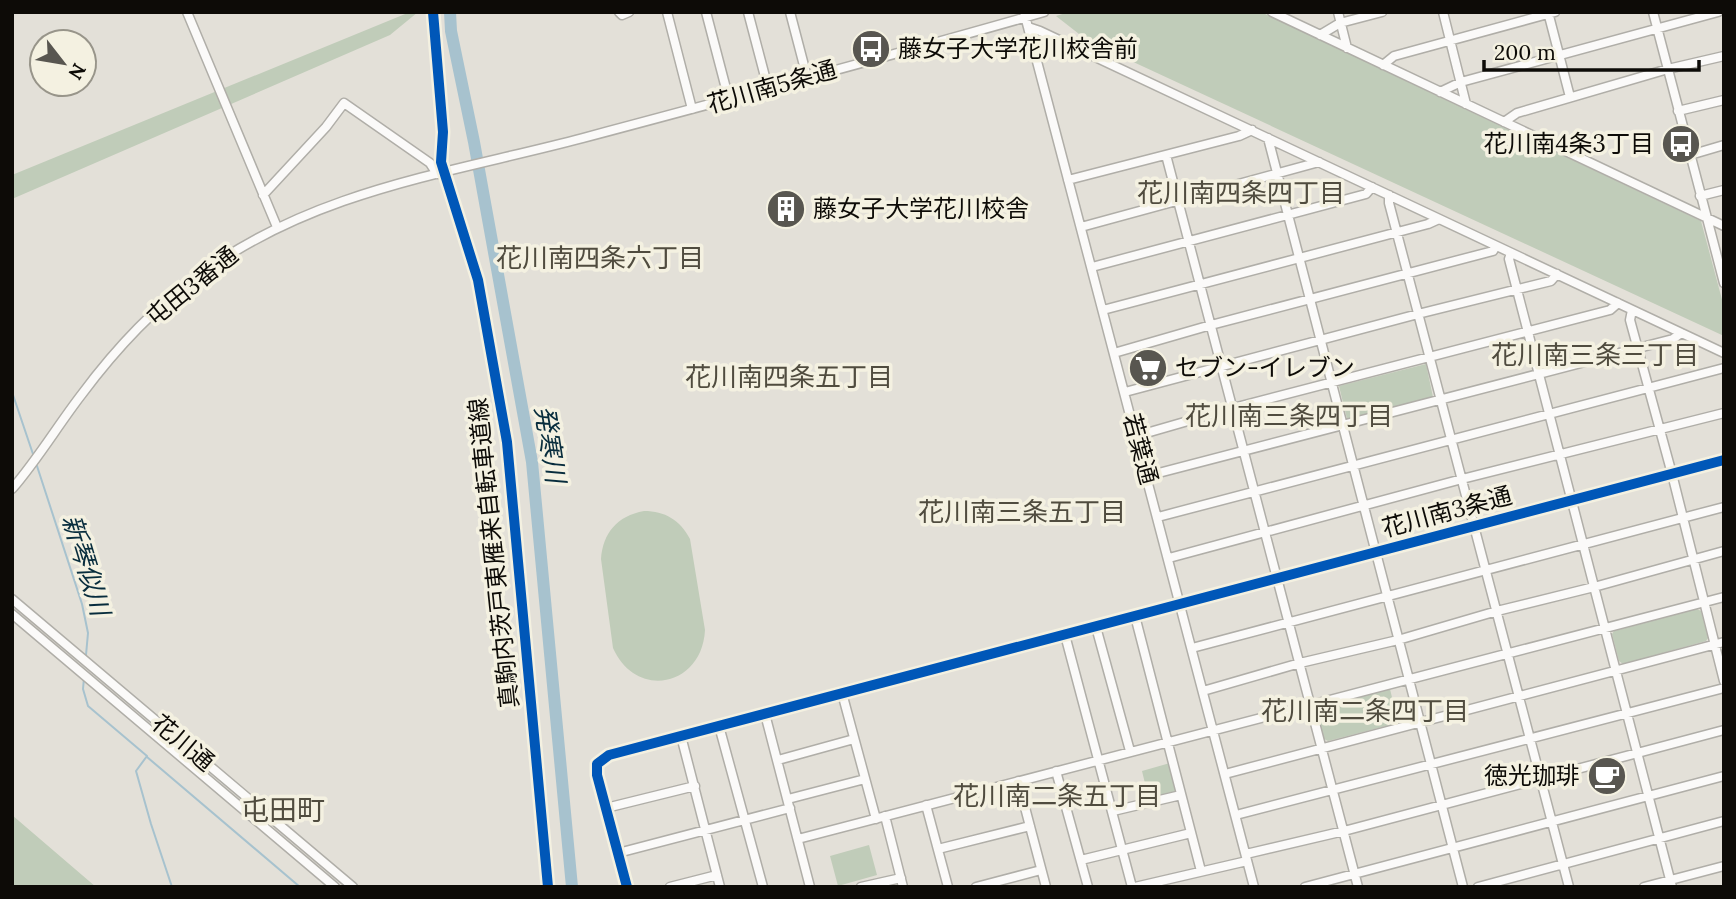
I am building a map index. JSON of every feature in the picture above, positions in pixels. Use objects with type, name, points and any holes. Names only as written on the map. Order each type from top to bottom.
[{"type":"street","points":[[187,12],[277,227]]},
{"type":"street","points":[[619,12],[622,15],[629,12]]},
{"type":"street","points":[[667,12],[692,109]]},
{"type":"street","points":[[706,12],[729,100]]},
{"type":"street","points":[[748,12],[768,88]]},
{"type":"street","points":[[790,12],[807,77]]},
{"type":"street","name":"花川南5条通","points":[[437,174],[729,100],[1045,12]]},
{"type":"street","points":[[1272,12],[1724,226]]},
{"type":"street","points":[[1338,12],[1347,48]]},
{"type":"street","points":[[1320,35],[1340,23],[1382,12]]},
{"type":"street","points":[[1443,12],[1466,104]]},
{"type":"street","points":[[1653,12],[1724,283]]},
{"type":"street","points":[[1440,92],[1461,82],[1718,12]]},
{"type":"street","points":[[1383,65],[1394,56],[1551,13],[1570,97]]},
{"type":"street","points":[[1026,19],[1040,31],[1724,353]]},
{"type":"street","name":"若葉通","points":[[1026,19],[1254,887]]},
{"type":"street","points":[[1504,122],[1517,113],[1570,97],[1724,56]]},
{"type":"street","points":[[1678,111],[1724,100]]},
{"type":"street","points":[[263,195],[326,127],[344,103],[430,163],[437,174]]},
{"type":"street","points":[[1068,180],[1239,136],[1252,130]]},
{"type":"street","points":[[1268,138],[1463,887]]},
{"type":"street","points":[[1690,155],[1724,145]]},
{"type":"street","points":[[1166,155],[1358,887]]},
{"type":"street","points":[[1081,227],[1319,162]]},
{"type":"street","name":"屯田3番通","points":[[12,489],[83,393],[177,292],[227,256],[277,227],[329,204],[437,174]]},
{"type":"street","points":[[1092,267],[1366,194],[1372,187]]},
{"type":"street","points":[[1700,195],[1724,190]]},
{"type":"street","points":[[1390,195],[1389,203],[1569,887]]},
{"type":"street","points":[[1103,310],[1439,219]]},
{"type":"street","points":[[1114,353],[1493,251],[1496,246]]},
{"type":"street","points":[[1511,253],[1509,259],[1671,883]]},
{"type":"street","points":[[1125,393],[1551,281],[1557,274]]},
{"type":"street","points":[[1136,436],[1233,408],[1610,310],[1618,303]]},
{"type":"street","points":[[1632,310],[1630,320],[1704,602],[1719,643],[1724,681]]},
{"type":"street","points":[[1147,476],[1673,339],[1681,333]]},
{"type":"street","points":[[1158,517],[1724,368]]},
{"type":"street","points":[[1169,558],[1462,479],[1724,413]]},
{"type":"street","name":"花川南3条通","points":[[606,808],[597,775],[597,764],[602,759],[1724,460]]},
{"type":"street","points":[[1192,648],[1724,507]]},
{"type":"street","points":[[1203,691],[1724,551]]},
{"type":"street","points":[[798,839],[1724,597]]},
{"type":"street","name":"花川通","points":[[12,599],[353,887]]},
{"type":"street","name":"花川通","points":[[12,614],[335,887]]},
{"type":"street","points":[[1135,616],[1201,872]]},
{"type":"street","points":[[1096,626],[1130,751]]},
{"type":"street","points":[[1065,635],[1134,887],[1201,872],[1441,804],[1724,730]]},
{"type":"street","points":[[1225,774],[1719,643]]},
{"type":"street","points":[[1236,815],[1724,688]]},
{"type":"street","points":[[842,694],[865,779],[902,882],[861,887]]},
{"type":"street","points":[[765,714],[810,887]]},
{"type":"street","points":[[719,726],[763,887]]},
{"type":"street","points":[[681,736],[720,887]]},
{"type":"street","points":[[778,760],[854,739]]},
{"type":"street","points":[[1056,771],[1088,887]]},
{"type":"street","points":[[1305,887],[1724,776]]},
{"type":"street","points":[[618,853],[745,820],[865,779]]},
{"type":"street","points":[[1018,781],[1045,887]]},
{"type":"street","points":[[627,887],[606,808],[695,786]]},
{"type":"street","points":[[1113,811],[1181,795]]},
{"type":"street","points":[[926,805],[948,887]]},
{"type":"street","points":[[1478,887],[1724,821]]},
{"type":"street","points":[[938,849],[1030,826]]},
{"type":"street","points":[[1081,860],[1191,833]]},
{"type":"street","points":[[1644,887],[1671,883],[1724,866]]},
{"type":"street","points":[[976,887],[1000,884],[1041,870]]},
{"type":"street","points":[[675,886],[717,875]]},
{"type":"green space","points":[[410,12],[418,12],[390,35],[12,199],[12,175]]},
{"type":"green space","points":[[1069,12],[1261,12],[1701,221],[1724,307],[1724,336],[1088,41],[1056,16]]},
{"type":"green space","points":[[1426,364],[1433,397],[1347,419],[1339,386]]},
{"type":"green space","points":[[644,511],[671,518],[682,527],[690,539],[705,630],[701,649],[693,664],[681,674],[666,680],[651,680],[637,675],[623,664],[613,648],[601,559],[605,541],[613,527],[626,517]]},
{"type":"green space","points":[[1697,609],[1701,611],[1708,638],[1706,641],[1623,664],[1619,661],[1612,634],[1614,631]]},
{"type":"green space","points":[[1390,689],[1396,714],[1392,716],[1394,724],[1328,741],[1324,739],[1317,712],[1320,708]]},
{"type":"green space","points":[[1170,763],[1178,789],[1175,793],[1149,800],[1142,771]]},
{"type":"green space","points":[[12,815],[96,887],[12,887]]},
{"type":"green space","points":[[869,845],[877,875],[838,886],[830,856]]},
{"type":"waterway","name":"発寒川","points":[[450,12],[451,31],[474,142],[532,462],[572,887]]},
{"type":"waterway","name":"新琴似川","points":[[12,392],[34,457]]},
{"type":"waterway","name":"新琴似川","points":[[36,463],[82,604],[88,633],[86,655]]},
{"type":"waterway","name":"新琴似川","points":[[84,678],[83,689],[88,706],[147,756],[136,771],[172,887]]},
{"type":"waterway","points":[[147,757],[300,887]]},
{"type":"cycle path","name":"真駒内茨戸東雁来自転車道線","points":[[433,12],[443,132],[441,162],[478,280],[507,442],[548,887]]},
{"type":"cycle path","points":[[627,887],[597,775],[597,764],[609,755],[1724,460]]},
{"type":"place","name":"藤女子大学花川校舎前","points":[[871,49]]},
{"type":"place","name":"花川南4条3丁目","points":[[1681,144]]},
{"type":"place","name":"藤女子大学花川校舎","points":[[786,209]]},
{"type":"place","name":"セブン-イレブン","points":[[1148,368]]},
{"type":"place","name":"徳光珈琲","points":[[1607,776]]},
{"type":"district","name":"花川南四条四丁目","points":[[1241,193]]},
{"type":"district","name":"花川南四条六丁目","points":[[600,258]]},
{"type":"district","name":"花川南三条三丁目","points":[[1595,355]]},
{"type":"district","name":"花川南四条五丁目","points":[[789,377]]},
{"type":"district","name":"花川南三条四丁目","points":[[1289,416]]},
{"type":"district","name":"花川南三条五丁目","points":[[1022,512]]},
{"type":"district","name":"花川南二条四丁目","points":[[1365,711]]},
{"type":"district","name":"花川南二条五丁目","points":[[1057,796]]},
{"type":"district","name":"屯田町","points":[[283,810]]}]
